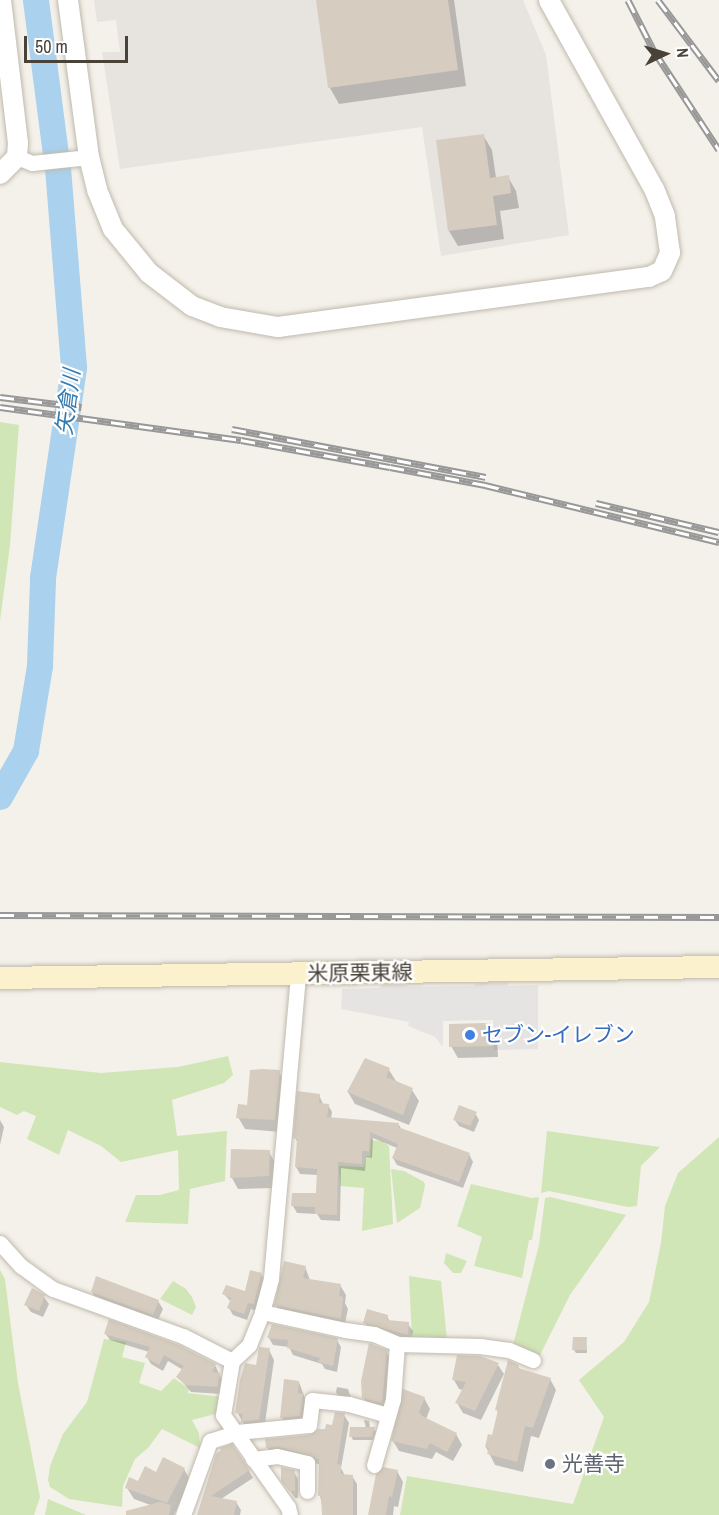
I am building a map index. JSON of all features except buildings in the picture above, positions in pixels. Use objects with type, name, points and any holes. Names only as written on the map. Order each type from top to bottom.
[{"type":"main road","name":"米原栗東線","points":[[0,978],[719,967]]},
{"type":"street","points":[[1,0],[18,143],[25,160]]},
{"type":"street","points":[[68,0],[85,157],[113,229],[149,273],[192,306],[219,317],[278,327],[649,278],[662,271],[668,262],[670,253],[665,216],[641,162],[578,55],[549,0]]},
{"type":"street","points":[[0,174],[25,160],[85,157]]},
{"type":"street","points":[[290,1515],[288,1507],[223,1415],[232,1361],[249,1345],[272,1278],[298,974]]},
{"type":"street","points":[[0,1243],[21,1266],[54,1289],[183,1336],[232,1361]]},
{"type":"street","points":[[262,1312],[374,1334],[397,1344],[471,1345],[509,1350],[533,1360]]},
{"type":"street","points":[[374,1465],[393,1399],[397,1344]]},
{"type":"street","points":[[183,1515],[210,1441],[237,1432],[309,1425],[312,1400],[350,1404],[387,1415]]},
{"type":"street","points":[[253,1459],[276,1456],[307,1463],[307,1491]]},
{"type":"shaded area","points":[[94,0],[523,0],[546,55],[569,235],[441,256],[422,127],[120,169],[102,52],[120,52],[116,20],[97,22]]},
{"type":"shaded area","points":[[507,982],[508,986],[538,985],[538,1049],[494,1050],[493,1020],[443,1021],[443,1047],[435,1037],[408,1026],[409,1022],[341,1009],[342,989],[379,988],[383,984],[400,984],[409,987],[473,986],[477,983]]},
{"type":"green space","points":[[0,422],[19,425],[10,545],[0,621]]},
{"type":"green space","points":[[228,1056],[233,1075],[224,1083],[172,1100],[177,1136],[227,1131],[225,1181],[190,1189],[188,1224],[125,1222],[136,1195],[160,1195],[179,1190],[178,1150],[121,1162],[101,1146],[68,1130],[59,1155],[27,1139],[36,1116],[24,1111],[17,1115],[0,1107],[0,1062],[101,1073],[178,1067]]},
{"type":"green space","points":[[547,1131],[660,1147],[641,1166],[637,1206],[628,1207],[549,1191],[541,1193]]},
{"type":"green space","points":[[719,1137],[719,1515],[400,1515],[407,1476],[573,1504],[604,1417],[579,1380],[624,1342],[649,1302],[661,1243],[665,1206],[678,1173]]},
{"type":"green space","points":[[371,1140],[382,1141],[389,1146],[393,1224],[362,1231],[364,1188],[340,1186],[339,1166],[364,1167],[366,1156],[370,1156]]},
{"type":"green space","points":[[391,1169],[404,1171],[424,1182],[425,1186],[420,1208],[397,1223]]},
{"type":"green space","points":[[471,1184],[532,1198],[539,1197],[532,1240],[529,1240],[522,1278],[474,1266],[482,1237],[457,1226]]},
{"type":"green space","points":[[550,1197],[626,1215],[570,1295],[539,1357],[512,1349],[539,1245],[545,1198]]},
{"type":"green space","points":[[446,1253],[467,1261],[461,1273],[453,1273],[444,1263]]},
{"type":"green space","points":[[0,1270],[5,1279],[18,1383],[40,1497],[34,1515],[0,1515]]},
{"type":"green space","points":[[409,1276],[441,1281],[447,1339],[412,1339]]},
{"type":"green space","points":[[173,1281],[186,1289],[192,1297],[196,1307],[192,1315],[160,1299]]},
{"type":"green space","points":[[104,1339],[126,1342],[122,1357],[145,1363],[139,1383],[161,1391],[174,1378],[189,1389],[188,1393],[222,1397],[219,1413],[192,1420],[199,1433],[200,1448],[162,1429],[148,1448],[135,1459],[123,1486],[122,1507],[69,1499],[50,1487],[48,1480],[50,1466],[63,1434],[87,1402]]},
{"type":"green space","points":[[48,1499],[86,1515],[45,1515]]},
{"type":"waterway","name":"矢倉川","points":[[0,797],[26,751],[40,666],[43,578],[74,367],[58,170],[36,0]]},
{"type":"railway","points":[[628,0],[654,51],[719,150]]},
{"type":"railway","points":[[658,0],[719,81]]},
{"type":"railway","points":[[0,397],[81,407]]},
{"type":"railway","points":[[0,407],[241,440],[390,467],[485,485],[719,542]]},
{"type":"railway","points":[[232,429],[486,477]]},
{"type":"railway","points":[[596,503],[719,532]]},
{"type":"railway","points":[[0,915],[719,917]]},
{"type":"place","name":"セブン-イレブン","points":[[470,1035]]},
{"type":"place","name":"光善寺","points":[[550,1464]]}]
